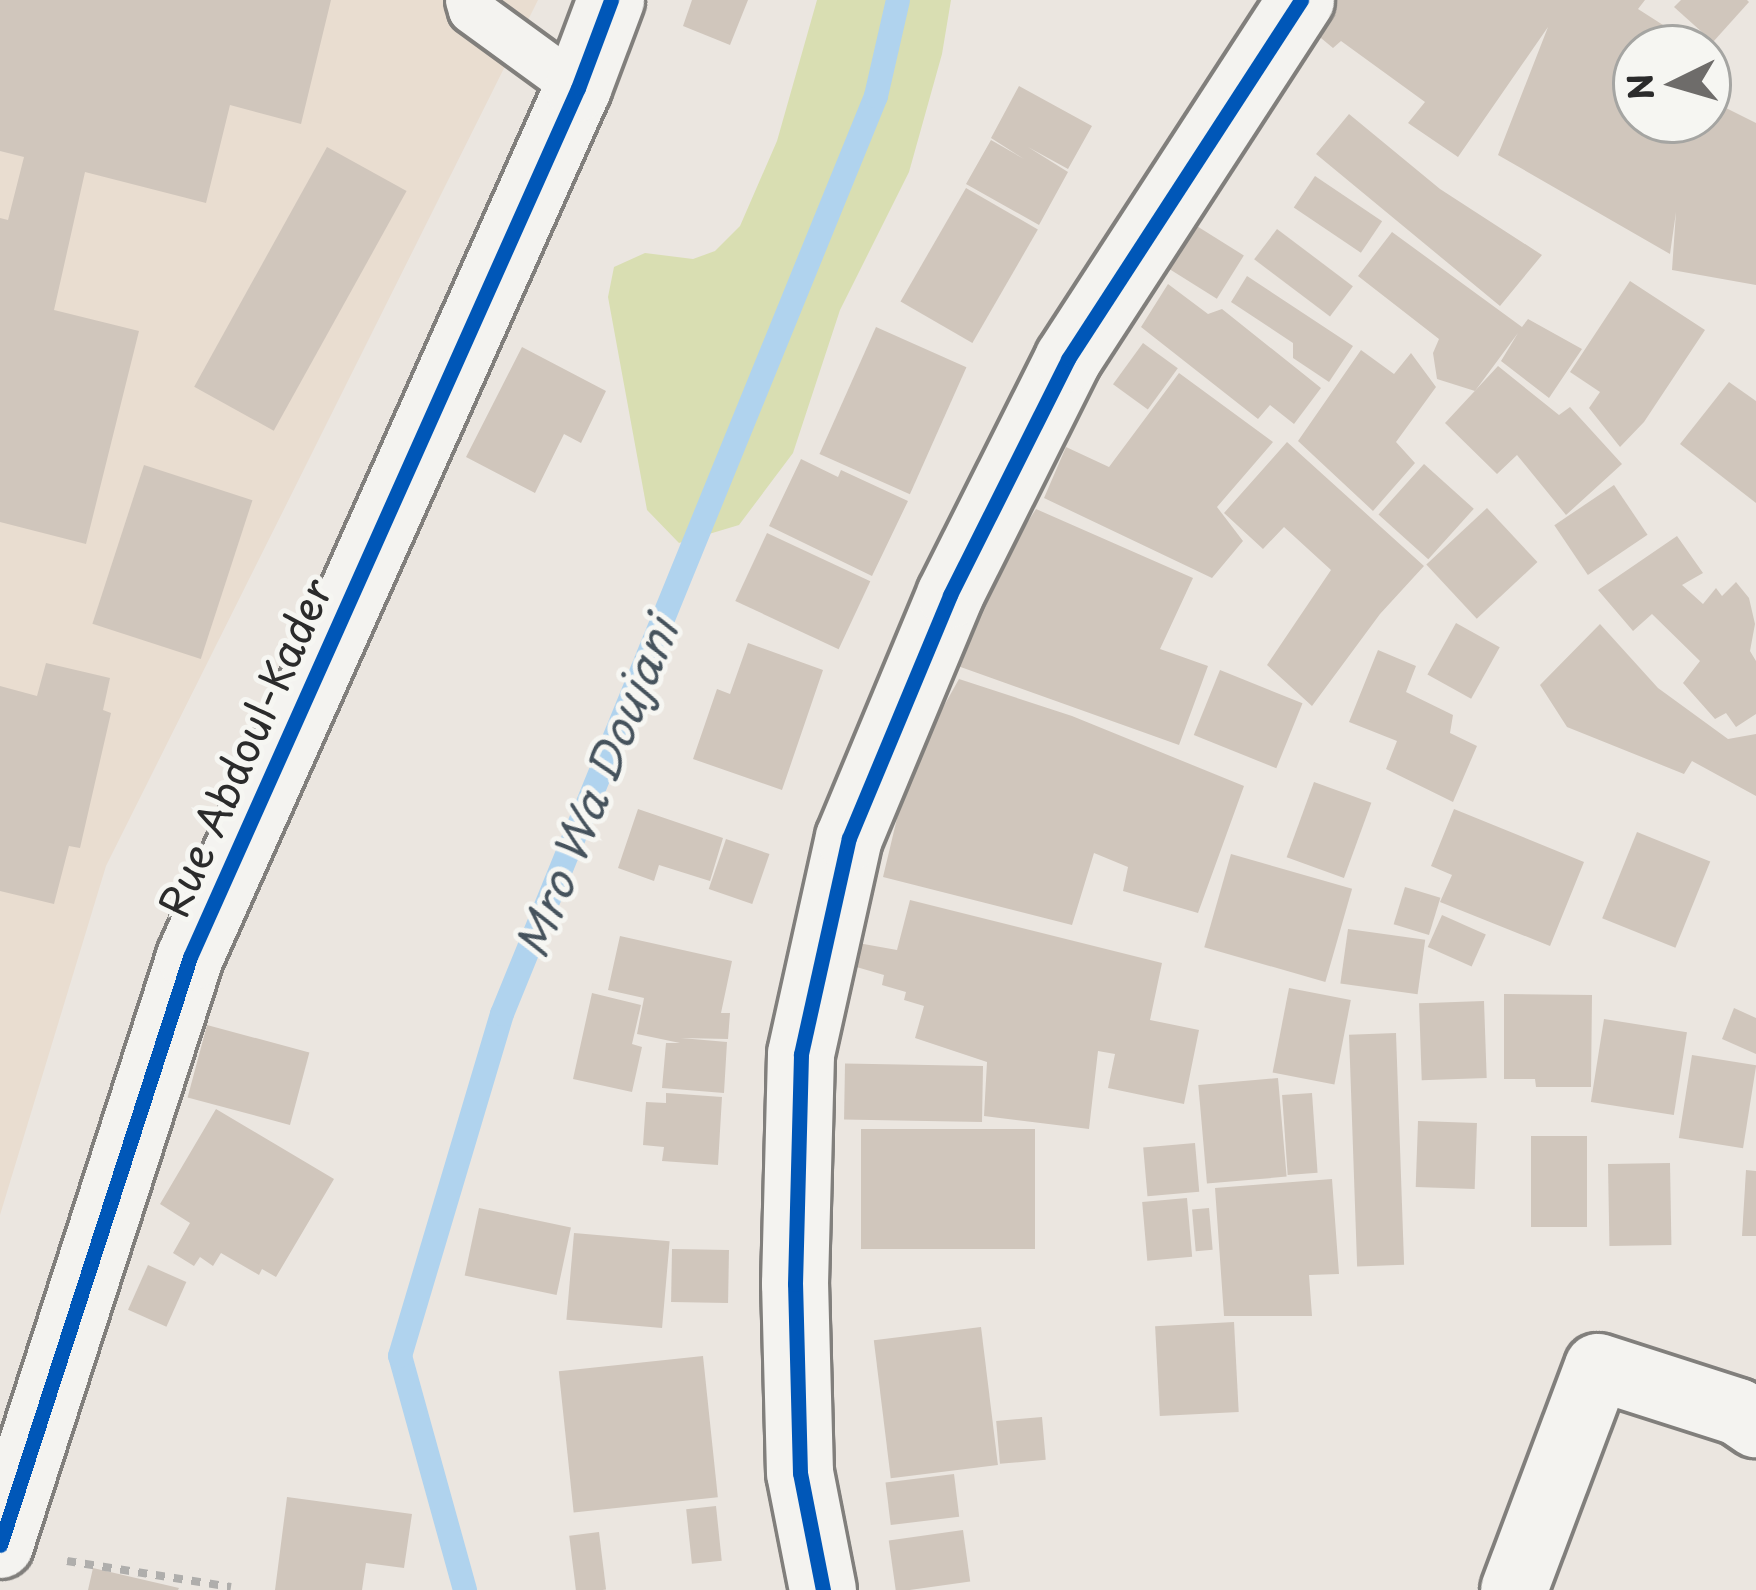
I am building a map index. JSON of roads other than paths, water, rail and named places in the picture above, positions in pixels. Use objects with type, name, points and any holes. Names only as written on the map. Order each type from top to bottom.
[{"type":"street","name":"Rue Abdoul-Kader","points":[[31,1552],[190,956],[578,88],[610,0]]},
{"type":"street","points":[[823,1590],[800,1473],[795,1284],[801,1054],[849,838],[950,595],[1068,359],[1301,0]]},
{"type":"street","points":[[1514,1590],[1598,1367],[1738,1412],[1756,1424]]},
{"type":"lane","points":[[467,0],[471,10],[578,88]]},
{"type":"waterway","name":"Mro Wa Doujani","points":[[465,1590],[400,1356],[502,1014],[876,96],[898,0]]}]
